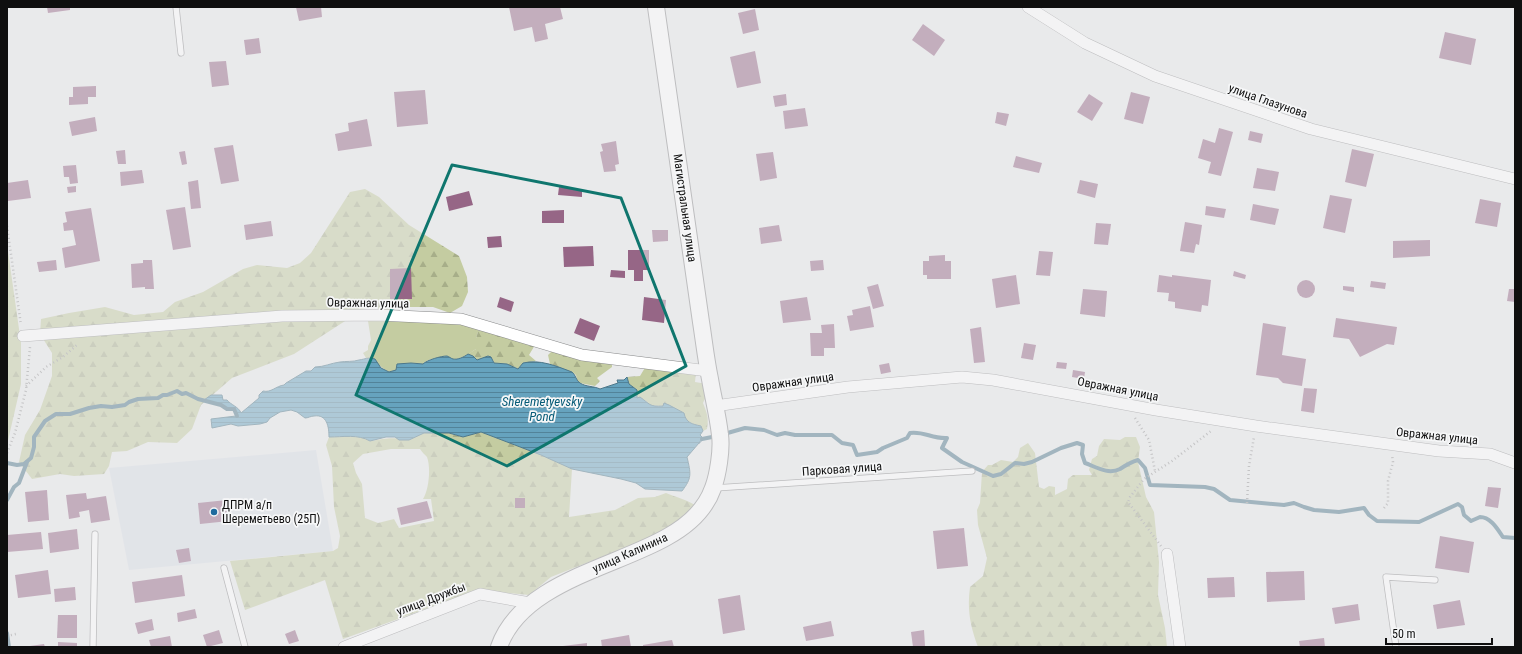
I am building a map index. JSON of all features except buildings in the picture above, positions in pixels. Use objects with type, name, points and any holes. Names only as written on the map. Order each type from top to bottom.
[{"type":"street","name":"Магистральная улица","points":[[656,7],[708,370],[715,407]]},
{"type":"street","name":"улица Глазунова","points":[[1028,7],[1085,43],[1155,76],[1311,129],[1515,179]]},
{"type":"street","name":"Овражная улица","points":[[27,336],[282,316],[378,315],[461,319],[582,355],[708,370]]},
{"type":"street","name":"Овражная улица","points":[[715,407],[848,387],[962,377],[994,380],[1256,426],[1438,451],[1490,454],[1515,463]]},
{"type":"street","name":"улица Калинина","points":[[499,647],[511,625],[530,603],[577,577],[651,546],[684,528],[703,508],[713,488],[717,470],[721,436],[715,407]]},
{"type":"street","points":[[1167,554],[1180,647]]},
{"type":"street","name":"улица Дружбы","points":[[344,647],[480,594],[530,603]]},
{"type":"lane","points":[[176,7],[181,53]]},
{"type":"lane","name":"Парковая улица","points":[[713,488],[972,471]]},
{"type":"lane","points":[[93,647],[95,534]]},
{"type":"lane","points":[[224,568],[245,647]]},
{"type":"lane","points":[[1396,647],[1386,577],[1434,580]]},
{"type":"path","points":[[7,226],[27,336],[26,386],[15,432],[7,454]]},
{"type":"path","points":[[26,386],[94,330]]},
{"type":"path","points":[[1126,404],[1149,440],[1155,471]]},
{"type":"path","points":[[1167,554],[1128,502],[1130,496],[1144,478],[1172,461],[1210,432],[1234,422]]},
{"type":"path","points":[[1247,503],[1250,466],[1256,426]]},
{"type":"path","points":[[1385,507],[1388,503],[1388,481],[1394,462],[1390,445]]},
{"type":"path","points":[[9,636],[16,634]]},
{"type":"highlighted area","points":[[452,165],[621,198],[686,366],[507,466],[356,395]]},
{"type":"shaded area","points":[[316,450],[333,551],[129,570],[109,468]]},
{"type":"green space","points":[[365,189],[379,197],[409,225],[459,256],[467,277],[468,292],[462,306],[450,313],[433,307],[396,307],[384,315],[373,303],[294,354],[232,378],[201,405],[192,429],[177,443],[148,442],[127,451],[112,452],[109,466],[104,474],[74,476],[60,474],[32,479],[19,462],[25,435],[40,410],[52,376],[52,353],[40,334],[41,319],[105,307],[134,315],[163,312],[175,302],[203,292],[243,269],[257,265],[287,268],[300,263],[311,253],[350,192]]},
{"type":"green space","points":[[7,244],[21,343],[21,384],[7,445]]},
{"type":"green space","points":[[368,321],[460,322],[479,329],[476,338],[476,349],[459,358],[439,358],[426,361],[423,364],[411,363],[397,365],[396,370],[389,372],[369,358],[366,358],[363,353],[368,350],[371,340]]},
{"type":"green space","points":[[479,329],[535,345],[529,355],[536,361],[523,363],[519,369],[507,364],[494,363],[493,360],[484,358],[477,360],[468,354],[476,349],[476,338]]},
{"type":"green space","points":[[553,350],[612,362],[612,367],[597,378],[600,381],[595,386],[580,383],[577,380],[576,375],[572,372],[550,364],[548,355]]},
{"type":"green space","points":[[646,366],[696,372],[695,382],[707,384],[707,394],[703,403],[708,422],[707,429],[703,431],[701,426],[690,422],[686,419],[683,413],[669,405],[649,405],[646,401],[637,398],[637,390],[629,384],[627,377],[640,376]]},
{"type":"green space","points":[[481,432],[541,455],[572,469],[569,517],[615,510],[638,498],[655,497],[666,493],[697,506],[679,524],[657,536],[551,577],[529,595],[478,590],[343,639],[325,580],[245,610],[230,561],[333,551],[338,548],[340,536],[334,507],[332,466],[326,445],[329,437],[360,437],[370,441],[390,438],[409,440],[424,433],[448,433],[463,437]],"holes":[[[391,449],[420,449],[427,457],[429,467],[428,484],[423,499],[431,499],[434,521],[399,528],[394,519],[378,523],[365,518],[362,484],[353,463],[363,454]]]},
{"type":"green space","points":[[1125,437],[1136,437],[1140,447],[1138,462],[1146,497],[1154,512],[1159,562],[1158,595],[1165,628],[1167,647],[978,647],[971,625],[969,603],[970,587],[983,576],[987,558],[978,525],[977,510],[980,503],[982,472],[988,465],[992,465],[1001,460],[1013,462],[1018,457],[1020,448],[1028,443],[1035,453],[1039,487],[1044,489],[1049,486],[1055,487],[1055,495],[1067,489],[1068,479],[1073,475],[1092,475],[1089,470],[1092,459],[1097,456],[1099,446],[1104,439],[1120,440]]},
{"type":"water","name":"Sheremetyevsky Pond","points":[[468,354],[477,360],[488,356],[491,357],[494,363],[507,364],[518,369],[523,363],[529,362],[548,364],[572,372],[582,384],[600,389],[618,383],[617,380],[624,380],[627,377],[629,384],[637,390],[637,398],[640,397],[652,405],[663,406],[664,403],[669,405],[684,413],[686,419],[690,422],[701,426],[703,431],[700,435],[702,437],[702,441],[700,441],[700,443],[687,457],[690,476],[688,483],[682,491],[645,489],[636,483],[572,469],[541,455],[481,432],[463,437],[449,433],[424,433],[409,440],[399,440],[395,437],[386,437],[370,441],[360,437],[329,437],[328,425],[322,417],[314,416],[305,418],[297,412],[291,410],[280,412],[270,418],[267,422],[260,424],[238,426],[231,424],[212,428],[211,419],[236,416],[234,409],[227,409],[221,405],[204,400],[211,395],[222,395],[223,400],[227,400],[239,409],[241,413],[259,398],[259,395],[263,391],[269,391],[284,385],[306,371],[311,371],[315,367],[370,358],[375,359],[381,368],[389,372],[396,370],[397,364],[423,364],[441,357],[447,356],[457,359]]},
{"type":"waterway","points":[[7,463],[17,465],[24,464],[31,458],[34,447],[34,437],[45,421],[56,414],[70,414],[101,406],[112,407],[125,405],[138,399],[158,398],[177,391],[182,394],[186,393],[198,399],[221,405],[227,409],[234,409],[237,416]]},
{"type":"waterway","points":[[724,434],[745,428],[764,430],[777,435],[785,433],[795,435],[832,435],[842,443],[853,445],[857,455],[877,452],[907,438],[910,433],[920,433],[947,438],[942,448],[962,462],[993,476],[1001,474],[1015,463],[1024,464],[1032,462],[1061,448],[1077,443],[1083,445],[1082,454],[1085,463],[1102,470],[1116,471],[1138,460],[1145,468],[1150,485],[1205,487],[1214,489],[1230,500],[1284,505],[1294,503],[1314,510],[1339,512],[1364,508],[1369,515],[1377,521],[1419,522],[1458,504],[1462,507],[1464,515],[1471,521],[1480,517],[1488,519],[1494,524],[1503,537],[1515,538]]},
{"type":"waterway","points":[[702,439],[717,436]]},
{"type":"waterway","points":[[7,500],[14,487],[19,483],[27,462]]},
{"type":"waterway","points":[[7,633],[9,647]]},
{"type":"place","name":"ДПРМ а/п Шереметьево (25П)","points":[[214,512]]}]
